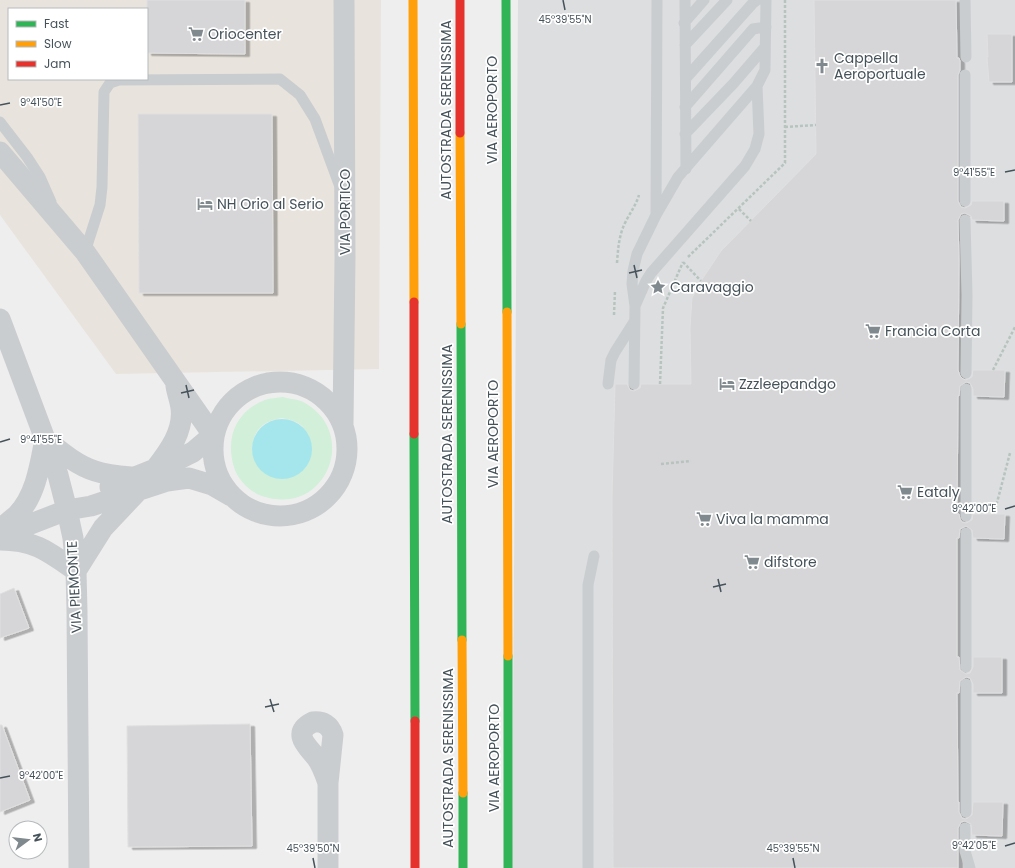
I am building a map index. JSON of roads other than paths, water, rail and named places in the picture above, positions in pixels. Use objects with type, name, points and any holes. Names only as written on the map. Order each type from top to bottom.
[{"type":"main road","points":[[413,0],[415,868]]},
{"type":"main road","name":"AUTOSTRADA SERENISSIMA","points":[[460,0],[463,868]]},
{"type":"main road","name":"VIA AEROPORTO","points":[[506,0],[508,868]]},
{"type":"street","name":"VIA PORTICO","points":[[343,424],[345,200],[344,0]]},
{"type":"street","points":[[0,152],[85,252],[214,435]]},
{"type":"street","name":"VIA PIEMONTE","points":[[0,319],[58,476],[68,510],[73,538],[76,571],[79,868]]},
{"type":"street","points":[[156,468],[173,444],[179,428],[181,409],[174,380]]},
{"type":"street","points":[[0,529],[18,514],[30,494],[39,470],[45,439],[65,455],[94,471],[136,484],[166,482],[188,478],[212,485],[231,496],[245,508],[262,515],[284,517],[304,512],[317,506],[327,498],[341,478],[345,466],[347,446],[343,424],[325,399],[312,390],[298,384],[268,382],[241,394],[231,402],[217,423],[212,452],[215,468],[221,483],[231,496]]},
{"type":"street","points":[[0,536],[68,510],[91,506],[136,484],[156,468],[194,452],[214,435]]},
{"type":"street","points":[[0,540],[26,542],[41,547],[76,571],[103,528],[136,484]]},
{"type":"street","points":[[328,783],[328,868]]},
{"type":"lane","points":[[656,215],[657,0]]},
{"type":"lane","points":[[685,0],[686,169]]},
{"type":"lane","points":[[684,23],[704,0]]},
{"type":"lane","points":[[685,45],[727,0]]},
{"type":"lane","points":[[686,78],[757,0]]},
{"type":"lane","points":[[634,384],[635,306],[632,284],[633,271],[638,254],[656,215],[678,177],[757,86],[765,70],[766,0]]},
{"type":"lane","points":[[965,0],[966,58]]},
{"type":"lane","points":[[686,107],[753,29],[766,27]]},
{"type":"lane","points":[[685,134],[733,84],[765,47]]},
{"type":"lane","points":[[966,75],[966,201]]},
{"type":"lane","points":[[85,252],[100,205],[102,187],[104,92],[110,83],[119,80],[280,79],[300,95],[315,119],[345,200]]},
{"type":"lane","points":[[635,306],[651,273],[745,166],[755,150],[759,134],[757,86]]},
{"type":"lane","points":[[0,122],[40,177],[61,224]]},
{"type":"lane","points":[[965,220],[967,295],[966,373]]},
{"type":"lane","points":[[608,384],[611,360],[634,322]]},
{"type":"lane","points":[[966,389],[966,516]]},
{"type":"lane","points":[[966,533],[966,667]]},
{"type":"lane","points":[[588,868],[588,586],[594,556]]},
{"type":"lane","points":[[966,684],[966,812]]},
{"type":"lane","points":[[965,828],[965,851],[970,868]]},
{"type":"water","points":[[282,419],[299,424],[307,432],[312,449],[307,466],[299,474],[282,479],[265,474],[257,466],[252,449],[257,432],[265,424]]},
{"type":"place","name":"Oriocenter","points":[[196,34]]},
{"type":"place","name":"Cappella Aeroportuale","points":[[822,66]]},
{"type":"place","name":"NH Orio al Serio","points":[[205,204]]},
{"type":"place","name":"Caravaggio","points":[[658,287]]},
{"type":"place","name":"Francia Corta","points":[[873,331]]},
{"type":"place","name":"Zzzleepandgo","points":[[727,384]]},
{"type":"place","name":"Eataly","points":[[905,492]]},
{"type":"place","name":"Viva la mamma","points":[[704,519]]},
{"type":"place","name":"difstore","points":[[752,562]]}]
